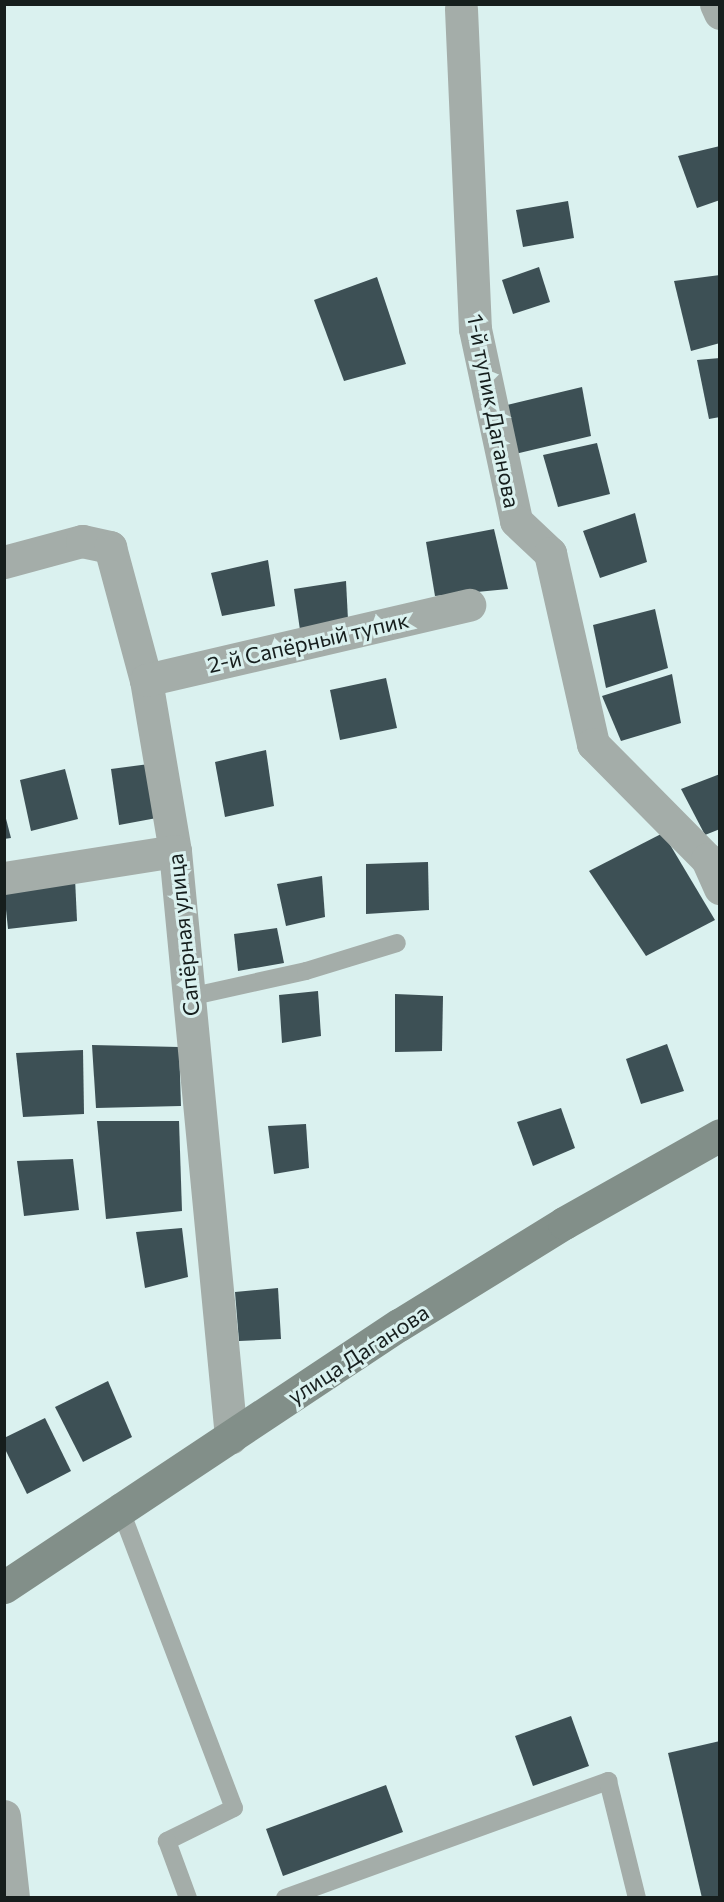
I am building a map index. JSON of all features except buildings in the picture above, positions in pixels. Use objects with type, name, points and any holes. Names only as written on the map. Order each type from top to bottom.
[{"type":"main road","name":"улица Даганова","points":[[4,1578],[119,1506],[560,1215],[720,1127]]},
{"type":"main road","name":"улица Даганова","points":[[230,1433],[564,1223],[720,1135]]},
{"type":"main road","name":"улица Даганова","points":[[4,1587],[119,1506]]},
{"type":"street","points":[[716,4],[720,13]]},
{"type":"street","name":"1-й тупик Даганова","points":[[461,9],[475,329],[516,521],[550,553],[594,744],[707,860],[720,888]]},
{"type":"street","name":"Сапёрная улица","points":[[4,562],[82,542],[110,546],[146,680],[175,851],[230,1433]]},
{"type":"street","name":"2-й Сапёрный тупик","points":[[146,680],[469,605]]},
{"type":"street","points":[[4,878],[175,851]]},
{"type":"street","points":[[4,1816],[13,1898]]},
{"type":"lane","points":[[189,997],[306,971],[397,943]]},
{"type":"lane","points":[[119,1506],[234,1808],[167,1841],[188,1898]]},
{"type":"lane","points":[[285,1898],[608,1781],[637,1898]]}]
